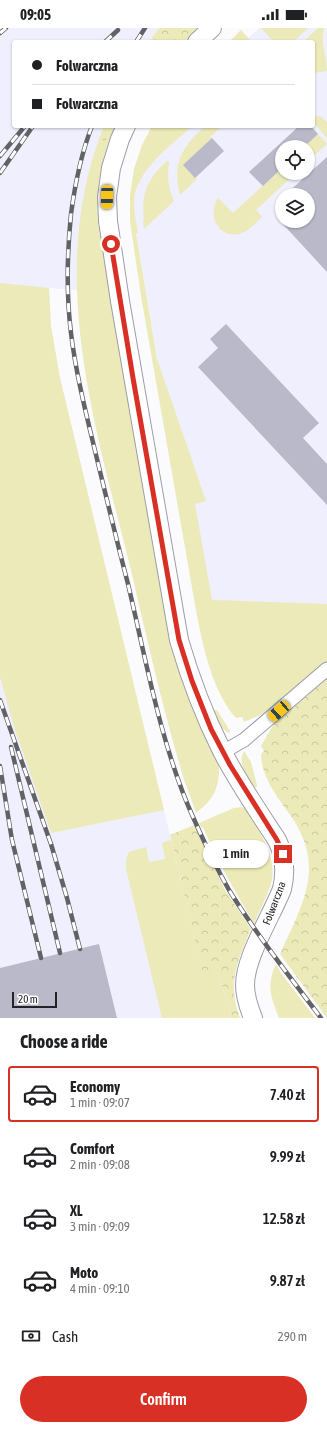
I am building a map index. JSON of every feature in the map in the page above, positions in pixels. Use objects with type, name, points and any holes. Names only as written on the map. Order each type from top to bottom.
[{"type":"street","points":[[199,40],[212,28]]},
{"type":"street","name":"Folwarczna","points":[[125,128],[111,168],[107,197],[108,221],[179,640],[192,681],[211,729],[245,790],[281,847],[284,863],[282,889],[247,970],[245,986],[246,996],[248,1007],[254,1018]]},
{"type":"street","points":[[223,752],[244,740],[327,668]]},
{"type":"shaded area","points":[[0,28],[159,28],[150,40],[12,40],[12,128],[103,128],[77,263],[77,290],[49,288],[51,326],[60,378],[203,973],[232,1018],[0,1018]]},
{"type":"shaded area","points":[[260,28],[327,28],[327,621],[200,616],[132,208],[152,128],[315,128],[315,40],[231,40],[241,30],[248,38]]},
{"type":"green space","points":[[159,28],[199,28],[186,40],[150,40]]},
{"type":"green space","points":[[261,28],[308,28],[295,40],[272,40]]},
{"type":"green space","points":[[318,28],[324,28],[323,45],[327,71],[315,73],[315,40],[305,40]]},
{"type":"green space","points":[[241,30],[250,40],[231,40]]},
{"type":"green space","points":[[315,116],[321,117],[327,122],[327,138],[315,124]]},
{"type":"green space","points":[[103,128],[114,128],[106,149],[100,173],[98,223],[167,623],[175,656],[186,689],[197,717],[216,757],[219,769],[218,783],[214,794],[196,813],[166,717],[103,460],[91,404],[82,348],[77,292],[78,236],[87,181]]},
{"type":"green space","points":[[103,128],[114,128],[109,137],[103,141],[101,133]]},
{"type":"green space","points":[[151,128],[190,128],[147,169],[136,190],[134,206],[138,233],[136,233],[157,359],[206,501],[195,504],[212,600],[327,604],[327,662],[267,712],[244,722],[242,717],[236,718],[234,716],[226,705],[214,681],[197,616],[141,296],[130,221],[130,195],[134,169],[142,145]]},
{"type":"green space","points":[[203,128],[220,128],[210,137],[212,138],[184,165],[197,179],[180,195],[177,174],[178,165],[185,149]]},
{"type":"green space","points":[[318,134],[327,144],[315,155],[315,140],[312,140]]},
{"type":"green space","points":[[167,161],[169,162],[169,187],[174,201],[144,229],[143,211],[147,188],[155,174]]},
{"type":"green space","points":[[275,174],[275,180],[288,180],[280,188],[275,188],[275,192],[256,210],[262,217],[245,232],[234,235],[227,233],[217,225],[214,212],[218,198],[233,213]]},
{"type":"green space","points":[[0,283],[49,288],[51,326],[60,378],[164,810],[51,833],[14,727],[0,677]]},
{"type":"green space","points":[[327,678],[327,1018],[280,954],[303,900],[308,883],[309,866],[307,849],[300,831],[274,792],[264,771],[261,755],[264,751],[261,746],[274,724]]},
{"type":"green space","points":[[217,710],[230,731],[229,733],[223,729],[214,712]]},
{"type":"green space","points":[[244,751],[251,762],[257,787],[255,787],[249,779],[242,765],[242,756]]},
{"type":"green space","points":[[234,808],[245,808],[262,836],[270,856],[272,866],[270,887],[254,924],[199,823]]},
{"type":"green space","points":[[194,825],[225,890],[251,929],[235,973],[234,994],[240,1018],[232,1018],[218,972],[203,974],[170,835]]},
{"type":"green space","points":[[171,840],[203,973],[218,972],[232,1018],[162,1018],[126,869],[126,862],[129,852],[146,847],[149,862],[165,859],[162,843]]},
{"type":"green space","points":[[276,964],[281,973],[315,1018],[279,1018],[272,997],[270,985]]},
{"type":"building","points":[[297,128],[313,128],[318,134],[312,140],[284,140]]},
{"type":"building","points":[[212,138],[224,151],[195,178],[183,165]]},
{"type":"building","points":[[275,148],[275,175],[263,186],[249,172]]},
{"type":"building","points":[[327,157],[327,272],[286,228],[315,228],[315,188],[293,188],[302,180],[315,180],[315,168]]},
{"type":"building","points":[[226,324],[319,423],[303,438],[327,464],[327,505],[198,367],[218,348],[210,339]]},
{"type":"building","points":[[99,944],[117,1018],[0,1018],[0,968]]},
{"type":"railway","points":[[0,33],[6,28]]},
{"type":"railway","points":[[137,40],[145,28]]},
{"type":"railway","points":[[107,40],[118,30]]},
{"type":"railway","points":[[0,156],[23,128]]},
{"type":"railway","points":[[0,173],[32,128]]},
{"type":"railway","points":[[91,128],[79,169],[71,214],[68,274],[68,303],[71,333],[86,412],[155,702],[182,790],[219,872],[251,923],[321,1018]]},
{"type":"railway","points":[[0,700],[51,844],[80,949]]},
{"type":"railway","points":[[11,747],[60,953]]},
{"type":"railway","points":[[0,766],[12,840],[41,958]]},
{"type":"route","points":[[111,244],[179,640],[192,681],[211,729],[230,765],[277,840],[283,854]]}]
